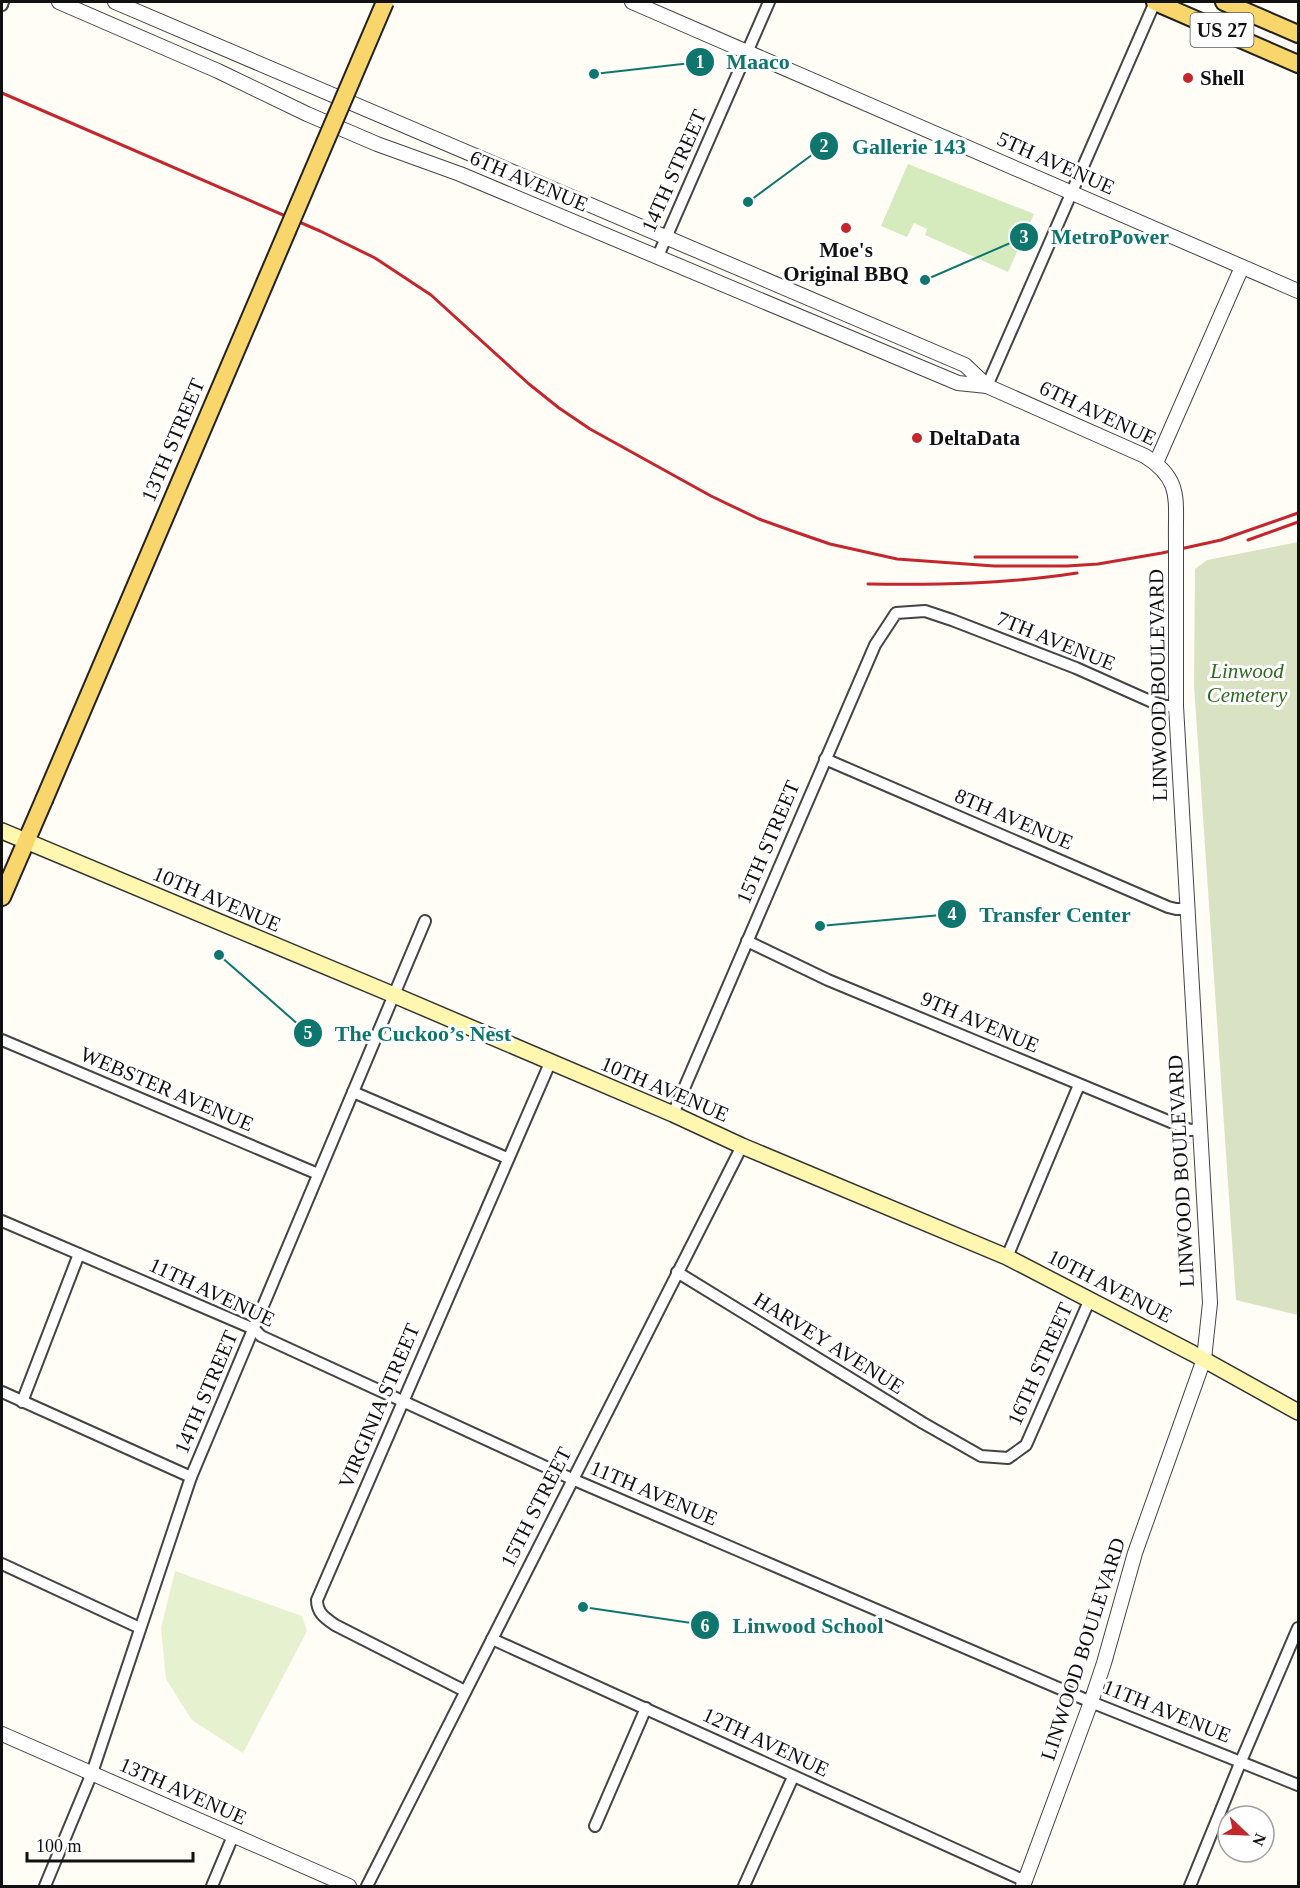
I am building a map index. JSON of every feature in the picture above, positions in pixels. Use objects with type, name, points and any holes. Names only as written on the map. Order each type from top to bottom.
[{"type":"main road","name":"13TH STREET","points":[[2,897],[386,2]]},
{"type":"main road","name":"US 27","points":[[1155,2],[1299,64]]},
{"type":"main road","name":"US 27","points":[[1224,2],[1299,34]]},
{"type":"main road","name":"10TH AVENUE","points":[[2,831],[394,995],[674,1114],[742,1146],[1007,1257],[1204,1359],[1299,1412]]},
{"type":"street","name":"6TH AVENUE","points":[[59,2],[218,70],[307,114],[377,144],[459,174],[958,383],[987,386],[1145,456],[1168,474],[1175,494]]},
{"type":"street","name":"6TH AVENUE","points":[[116,2],[965,365],[987,386]]},
{"type":"street","name":"5TH AVENUE","points":[[632,2],[1299,291]]},
{"type":"street","name":"14TH STREET","points":[[658,256],[769,2]]},
{"type":"street","points":[[987,386],[1155,2]]},
{"type":"street","points":[[1156,463],[1242,267]]},
{"type":"street","name":"LINWOOD BOULEVARD","points":[[1024,1884],[1091,1702],[1135,1553],[1204,1359],[1210,1303],[1176,706],[1175,494]]},
{"type":"street","name":"7TH AVENUE","points":[[921,612],[952,620],[1076,668],[1150,701],[1165,706],[1176,706]]},
{"type":"street","name":"15TH STREET","points":[[674,1114],[875,645],[896,613],[921,612]]},
{"type":"street","name":"8TH AVENUE","points":[[825,759],[1168,906],[1188,909]]},
{"type":"street","name":"14TH STREET","points":[[45,1887],[92,1773],[191,1477],[425,921]]},
{"type":"street","name":"9TH AVENUE","points":[[747,941],[828,980],[1079,1085],[1190,1131],[1200,1129]]},
{"type":"street","name":"WEBSTER AVENUE","points":[[2,1040],[318,1174]]},
{"type":"street","name":"VIRGINIA STREET","points":[[465,1691],[334,1625],[321,1615],[317,1607],[317,1600],[550,1063]]},
{"type":"street","points":[[1007,1257],[1079,1085]]},
{"type":"street","points":[[353,1092],[507,1158]]},
{"type":"street","name":"15TH STREET","points":[[367,1887],[742,1146]]},
{"type":"street","name":"11TH AVENUE","points":[[2,1221],[254,1329],[261,1336],[572,1479],[1091,1702],[1299,1785]]},
{"type":"street","points":[[22,1402],[79,1254]]},
{"type":"street","name":"HARVEY AVENUE","points":[[677,1272],[962,1445]]},
{"type":"street","name":"16TH STREET","points":[[962,1445],[981,1456],[1008,1458],[1026,1445],[1090,1299]]},
{"type":"street","points":[[2,1392],[191,1477]]},
{"type":"street","points":[[2,1564],[140,1628]]},
{"type":"street","points":[[1190,1887],[1240,1761],[1299,1628]]},
{"type":"street","name":"12TH AVENUE","points":[[492,1639],[1024,1884]]},
{"type":"street","points":[[595,1826],[646,1708]]},
{"type":"street","name":"13TH AVENUE","points":[[2,1734],[348,1887]]},
{"type":"street","points":[[744,1887],[793,1777]]},
{"type":"street","points":[[212,1887],[233,1836]]},
{"type":"green space","points":[[908,164],[1034,214],[1008,272],[925,235],[927,229],[914,223],[907,237],[881,226]]},
{"type":"green space","name":"Linwood Cemetery","points":[[1298,542],[1298,1315],[1236,1300],[1194,685],[1195,569],[1207,560]]},
{"type":"green space","points":[[175,1571],[302,1616],[307,1631],[243,1753],[192,1720],[166,1679],[161,1628]]},
{"type":"railway","points":[[2,93],[320,231],[375,258],[431,295],[529,384],[590,429],[711,496],[759,519],[830,544],[897,559],[994,566],[1098,564],[1221,540],[1298,513]]},
{"type":"railway","points":[[1248,540],[1298,522]]},
{"type":"railway","points":[[975,557],[1077,557]]},
{"type":"railway","points":[[868,584],[972,583],[1025,580],[1077,573]]},
{"type":"place","name":"Maaco","points":[[594,74]]},
{"type":"place","name":"Shell","points":[[1188,78]]},
{"type":"place","name":"Gallerie 143","points":[[748,202]]},
{"type":"place","name":"Moe's Original BBQ","points":[[846,228]]},
{"type":"place","name":"MetroPower","points":[[925,280]]},
{"type":"place","name":"DeltaData","points":[[917,438]]},
{"type":"place","name":"Transfer Center","points":[[820,926]]},
{"type":"place","name":"The Cuckoo’s Nest","points":[[219,955]]},
{"type":"place","name":"Linwood School","points":[[583,1607]]}]
